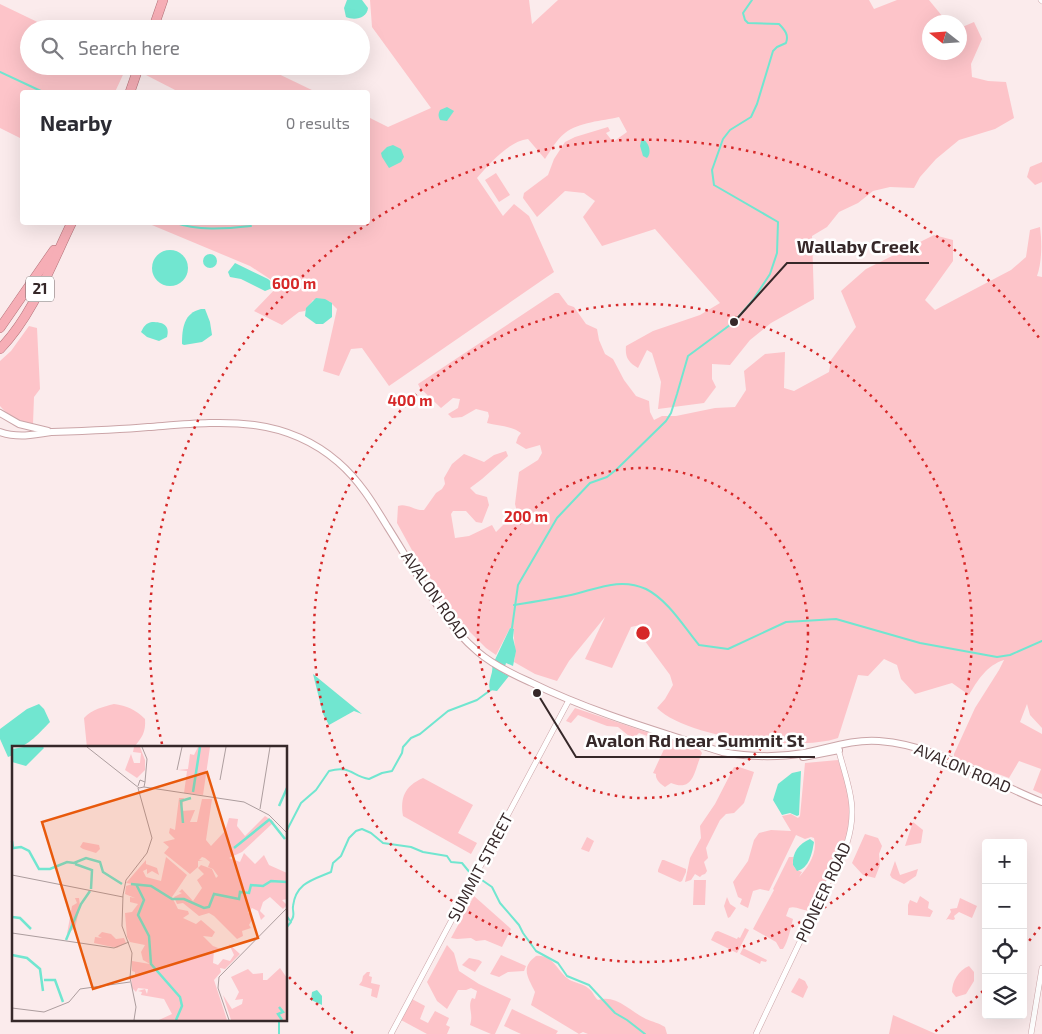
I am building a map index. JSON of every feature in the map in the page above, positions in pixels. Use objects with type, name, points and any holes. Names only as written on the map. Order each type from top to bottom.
[{"type":"highway","points":[[156,20],[163,0]]},
{"type":"highway","points":[[131,90],[136,75]]},
{"type":"highway","name":"21","points":[[0,328],[71,225]]},
{"type":"highway","name":"21","points":[[0,350],[12,336],[28,311],[71,225]]},
{"type":"street","name":"AVALON ROAD","points":[[0,412],[19,424],[52,432]]},
{"type":"street","name":"AVALON ROAD","points":[[0,432],[9,435],[25,436],[52,432],[222,422],[273,428],[306,441],[337,462],[358,483],[455,629],[477,652],[504,669],[569,700],[722,752],[744,756],[799,758],[838,747],[878,740],[919,748],[941,756],[1042,802]]},
{"type":"street","name":"SUMMIT STREET","points":[[391,1034],[569,700]]},
{"type":"street","name":"PIONEER ROAD","points":[[756,1034],[847,843],[852,826],[853,810],[850,787],[838,747]]},
{"type":"street","points":[[1031,1034],[1042,968]]},
{"type":"shaded area","points":[[347,0],[362,0],[368,8],[367,11],[357,19],[346,17],[344,8]]},
{"type":"shaded area","points":[[370,0],[529,0],[532,24],[558,0],[869,0],[874,9],[897,0],[929,0],[941,15],[922,15],[922,60],[967,60],[967,25],[974,22],[982,39],[971,64],[972,77],[988,81],[1006,82],[1014,118],[995,129],[959,140],[936,159],[920,177],[914,188],[890,187],[873,191],[858,203],[839,212],[827,227],[812,236],[814,299],[771,323],[750,340],[730,365],[712,364],[712,379],[716,387],[704,403],[658,409],[661,382],[652,353],[647,350],[638,368],[628,359],[626,346],[653,331],[700,315],[720,303],[655,229],[602,246],[583,217],[595,201],[584,193],[565,191],[537,217],[523,198],[524,193],[548,175],[554,159],[565,142],[608,127],[610,131],[606,133],[613,142],[627,132],[619,117],[584,124],[571,129],[559,139],[545,159],[528,139],[514,144],[487,166],[477,178],[503,216],[514,204],[529,216],[554,272],[389,386],[362,348],[351,349],[339,376],[323,371],[337,309],[329,301],[313,300],[305,311],[299,312],[282,325],[254,311],[279,285],[250,266],[152,225],[370,225],[370,118],[388,127],[431,108],[372,27]]},
{"type":"shaded area","points":[[0,4],[33,20],[20,20],[20,75],[123,75],[116,90],[20,90],[20,138],[0,128]]},
{"type":"shaded area","points":[[146,75],[281,75],[312,90],[175,90]]},
{"type":"shaded area","points":[[447,107],[454,111],[447,121],[440,120],[438,115],[440,110]]},
{"type":"shaded area","points":[[644,140],[649,148],[649,156],[647,158],[643,156],[640,146],[641,141]]},
{"type":"shaded area","points":[[393,145],[401,149],[404,157],[401,162],[389,168],[381,153],[387,147]]},
{"type":"shaded area","points":[[1042,162],[1042,182],[1035,185],[1027,177],[1030,167]]},
{"type":"shaded area","points":[[496,173],[510,195],[499,202],[485,180]]},
{"type":"shaded area","points":[[1040,227],[1041,252],[1037,276],[1042,277],[1042,728],[1030,715],[1027,704],[1020,722],[1042,734],[1042,794],[1033,790],[1041,769],[1019,761],[1009,778],[954,758],[954,754],[975,708],[1004,660],[992,666],[979,679],[969,695],[952,683],[915,694],[901,679],[897,665],[884,659],[868,676],[858,675],[838,738],[820,742],[771,743],[717,734],[692,727],[672,718],[657,708],[673,685],[670,675],[639,633],[640,625],[631,627],[612,668],[585,659],[605,617],[569,661],[557,681],[535,674],[514,662],[514,629],[510,628],[496,655],[486,648],[459,621],[413,552],[397,523],[398,506],[424,510],[436,493],[442,489],[445,484],[444,478],[452,464],[464,454],[484,462],[494,455],[506,451],[508,456],[470,488],[476,494],[487,497],[489,505],[482,523],[476,522],[466,511],[453,511],[451,514],[455,538],[469,536],[492,525],[496,532],[506,522],[512,522],[518,516],[515,504],[519,472],[538,460],[542,453],[540,445],[526,449],[516,443],[521,433],[510,428],[487,423],[488,412],[476,409],[462,417],[452,418],[448,414],[458,408],[460,399],[453,398],[441,408],[418,384],[555,293],[559,293],[568,305],[574,307],[586,324],[597,329],[605,354],[613,359],[624,380],[636,396],[649,401],[650,412],[654,420],[662,416],[676,416],[715,408],[735,407],[746,390],[744,371],[765,354],[785,352],[784,388],[794,391],[829,372],[831,360],[856,327],[841,291],[866,269],[934,235],[953,240],[953,261],[925,300],[935,310],[1011,270],[1026,257],[1030,230]]},
{"type":"shaded area","points":[[170,250],[177,251],[183,255],[187,261],[187,275],[183,281],[177,285],[170,286],[163,285],[157,281],[153,275],[152,268],[153,261],[157,255],[163,251]]},
{"type":"shaded area","points":[[207,254],[213,254],[217,261],[213,268],[207,268],[203,264],[203,258]]},
{"type":"shaded area","points":[[235,263],[268,279],[275,287],[265,291],[241,279],[230,277],[228,272]]},
{"type":"shaded area","points":[[316,298],[325,299],[332,303],[332,317],[323,324],[316,324],[305,316],[306,308]]},
{"type":"shaded area","points":[[205,309],[212,335],[202,342],[182,344],[185,322],[191,314]]},
{"type":"shaded area","points":[[152,322],[165,325],[168,333],[167,337],[159,341],[147,337],[141,332],[145,325]]},
{"type":"shaded area","points":[[29,326],[37,328],[40,389],[34,397],[33,424],[15,418],[0,406],[0,361],[11,351]]},
{"type":"shaded area","points":[[510,628],[514,629],[513,638],[516,651],[513,666],[506,663],[503,673],[509,676],[497,691],[490,690],[489,683],[492,666]]},
{"type":"shaded area","points":[[313,674],[362,714],[354,711],[329,725],[323,714]]},
{"type":"shaded area","points":[[39,704],[44,709],[50,722],[29,742],[22,746],[12,746],[12,755],[8,757],[0,739],[0,729],[27,709]]},
{"type":"shaded area","points":[[114,704],[131,708],[145,719],[144,731],[135,746],[87,746],[84,718],[94,710]]},
{"type":"shaded area","points":[[575,708],[700,750],[702,753],[692,778],[685,785],[671,783],[665,787],[658,781],[656,774],[653,773],[666,745],[655,748],[653,746],[656,741],[653,738],[639,733],[635,737],[629,736],[618,727],[607,726],[578,715],[571,723],[566,721]]},
{"type":"shaded area","points":[[838,760],[847,786],[851,823],[812,910],[806,911],[795,907],[789,908],[786,916],[793,919],[783,949],[780,949],[776,942],[753,929],[789,857],[794,857],[794,866],[802,872],[799,877],[806,869],[815,849],[814,838],[805,839],[796,835],[769,891],[760,889],[753,891],[748,908],[740,904],[742,899],[738,897],[733,882],[748,861],[754,840],[759,833],[771,830],[791,831],[782,816],[791,814],[798,818],[800,816],[805,763]]},
{"type":"shaded area","points":[[734,767],[754,772],[744,803],[734,813],[726,814],[720,820],[706,848],[708,858],[704,862],[707,871],[705,874],[700,877],[695,874],[691,880],[685,882],[690,858],[701,838],[700,826],[715,804]]},
{"type":"shaded area","points":[[801,771],[799,815],[790,813],[782,815],[773,800],[778,784],[792,773]]},
{"type":"shaded area","points":[[423,778],[473,805],[458,833],[477,843],[471,854],[403,816],[402,803],[405,793],[412,785]]},
{"type":"shaded area","points":[[913,822],[923,830],[921,843],[905,846]]},
{"type":"shaded area","points":[[865,834],[878,838],[882,846],[879,854],[880,865],[875,878],[863,875],[852,863]]},
{"type":"shaded area","points":[[587,837],[594,841],[589,852],[581,849]]},
{"type":"shaded area","points":[[810,839],[814,842],[809,860],[804,867],[797,871],[793,865],[795,852],[803,843]]},
{"type":"shaded area","points":[[662,860],[686,869],[682,881],[680,882],[658,872]]},
{"type":"shaded area","points":[[895,861],[900,875],[918,869],[916,876],[904,884],[892,878],[890,875]]},
{"type":"shaded area","points":[[694,880],[706,880],[705,905],[693,905]]},
{"type":"shaded area","points":[[474,896],[511,929],[502,947],[485,940],[476,941],[471,938],[451,938]]},
{"type":"shaded area","points":[[920,896],[929,902],[928,908],[933,911],[930,917],[908,915],[910,900],[917,903]]},
{"type":"shaded area","points":[[727,897],[730,904],[736,908],[728,918],[724,906]]},
{"type":"shaded area","points":[[960,898],[977,906],[972,918],[959,912],[954,916],[955,919],[946,920],[951,912],[950,909],[957,908]]},
{"type":"shaded area","points":[[745,928],[749,930],[737,953],[711,940],[715,932],[718,931],[737,939],[738,937],[740,938]]},
{"type":"shaded area","points":[[447,945],[454,953],[459,971],[479,984],[511,999],[495,1034],[470,1025],[471,1002],[472,998],[475,999],[477,991],[471,988],[458,990],[447,1009],[437,1001],[427,982]]},
{"type":"shaded area","points":[[743,948],[767,960],[766,962],[761,961],[760,964],[740,954]]},
{"type":"shaded area","points":[[501,955],[526,966],[524,971],[508,972],[499,977],[490,974]]},
{"type":"shaded area","points":[[536,956],[546,957],[567,978],[588,988],[598,1000],[611,999],[640,1016],[665,1027],[667,1034],[588,1034],[583,1032],[579,1034],[531,1005],[535,992],[528,977],[527,969],[531,960]]},
{"type":"shaded area","points":[[469,958],[482,962],[475,972],[462,965]]},
{"type":"shaded area","points":[[969,966],[974,972],[974,981],[966,994],[956,997],[952,992],[955,980],[962,970]]},
{"type":"shaded area","points":[[367,972],[370,972],[369,976],[372,977],[371,983],[380,985],[377,998],[371,996],[372,989],[359,985]]},
{"type":"shaded area","points":[[799,978],[805,981],[808,987],[803,998],[791,992]]},
{"type":"shaded area","points":[[317,990],[322,996],[322,1005],[311,1000],[312,992]]},
{"type":"shaded area","points":[[412,999],[425,1006],[420,1019],[428,1023],[435,1011],[449,1018],[446,1025],[450,1027],[447,1034],[427,1034],[401,1020]]},
{"type":"shaded area","points":[[512,1009],[558,1031],[556,1034],[521,1034],[504,1026]]},
{"type":"shaded area","points":[[893,1015],[936,1034],[889,1034]]},
{"type":"waterway","points":[[512,628],[518,585],[557,518],[590,483],[607,477],[617,469],[666,421],[671,413],[688,356],[734,322],[753,300],[770,274],[777,253],[778,222],[714,185],[712,170],[723,139],[730,130],[751,117],[757,104],[773,51],[786,43],[787,40],[786,33],[779,24],[748,23],[745,20],[743,13],[752,0]]},
{"type":"waterway","points":[[0,72],[39,90]]},
{"type":"waterway","points":[[182,225],[202,228],[251,226]]},
{"type":"waterway","points":[[514,605],[571,595],[609,585],[627,584],[646,589],[654,594],[675,614],[699,645],[728,649],[786,622],[836,619],[920,643],[997,657],[1010,655],[1042,641]]},
{"type":"waterway","points":[[288,828],[301,803],[316,790],[329,771],[342,769],[369,779],[392,771],[402,753],[403,747],[411,738],[420,734],[448,711],[477,700],[492,689]]},
{"type":"waterway","points":[[291,921],[294,914],[295,898],[301,887],[317,877],[331,872],[333,863],[341,856],[349,838],[356,831],[362,829],[371,833],[383,843],[411,847],[423,852],[447,856],[451,862],[462,863],[471,874]]},
{"type":"waterway","points":[[479,878],[492,887],[500,903],[519,925],[536,951],[558,963],[567,976],[589,985],[615,1013],[645,1034]]},
{"type":"waterway","points":[[288,918],[291,922],[288,926]]},
{"type":"waterway","points":[[279,1022],[279,1034]]},
{"type":"place","name":"Wallaby Creek","points":[[734,322]]},
{"type":"place","name":"Avalon Rd near Summit St","points":[[537,693]]}]
